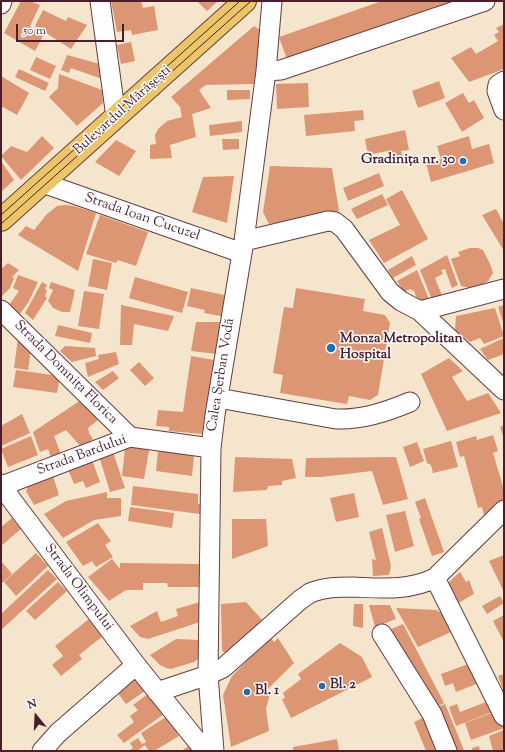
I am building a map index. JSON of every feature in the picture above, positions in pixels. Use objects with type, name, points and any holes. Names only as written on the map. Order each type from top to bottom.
[{"type":"main road","name":"Bulevardul Mărășești","points":[[1,220],[245,1]]},
{"type":"street","points":[[100,1],[116,117]]},
{"type":"street","name":"Calea Șerban Vodă","points":[[214,751],[208,675],[211,448],[243,247],[266,71],[272,1]]},
{"type":"street","points":[[266,71],[281,70],[485,1]]},
{"type":"street","points":[[504,81],[498,85],[497,90],[504,110]]},
{"type":"street","name":"Strada Ioan Cucuzel","points":[[43,183],[243,247]]},
{"type":"street","points":[[243,247],[328,221],[336,222],[344,229],[390,292],[401,301],[420,311],[504,390]]},
{"type":"street","points":[[420,311],[504,290]]},
{"type":"street","name":"Strada Domnița Florica","points":[[1,310],[130,437]]},
{"type":"street","points":[[218,398],[336,420],[352,420],[373,415],[410,402]]},
{"type":"street","name":"Strada Bardului","points":[[2,485],[130,437],[211,448]]},
{"type":"street","name":"Strada Olimpului","points":[[2,485],[136,665],[205,751]]},
{"type":"street","points":[[157,692],[208,675],[223,668],[300,600],[310,593],[324,589],[341,587],[410,587],[434,578],[504,510]]},
{"type":"street","points":[[434,578],[504,716]]},
{"type":"street","points":[[382,634],[432,714],[447,751]]},
{"type":"street","points":[[42,751],[58,733],[136,665]]},
{"type":"building","points":[[21,1],[30,1],[40,5],[30,26],[43,36],[35,51],[4,33]]},
{"type":"building","points":[[111,1],[141,1],[143,8],[154,6],[158,30],[132,35],[131,30],[117,32]]},
{"type":"building","points":[[197,1],[218,1],[207,11]]},
{"type":"building","points":[[382,1],[463,1],[288,62],[279,37]]},
{"type":"building","points":[[43,10],[66,21],[68,17],[87,25],[71,49],[35,26]]},
{"type":"building","points":[[504,24],[504,69],[469,82],[451,58],[471,47],[476,54],[498,41],[494,35],[499,32],[496,28]]},
{"type":"building","points":[[254,26],[262,31],[254,84],[206,85],[199,90],[211,108],[192,114],[196,137],[170,145],[172,158],[150,159],[150,145],[156,144],[155,135],[158,129],[167,121],[182,117],[180,107],[171,97]]},
{"type":"building","points":[[131,42],[135,61],[121,64],[117,45]]},
{"type":"building","points":[[67,55],[100,64],[102,79],[71,68],[69,73],[61,70]]},
{"type":"building","points":[[36,57],[56,66],[50,79],[30,70]]},
{"type":"building","points":[[19,69],[49,83],[45,91],[15,77]]},
{"type":"building","points":[[59,74],[102,90],[103,103],[77,126],[49,97],[58,88]]},
{"type":"building","points":[[1,76],[29,93],[17,115],[1,106]]},
{"type":"building","points":[[439,81],[445,98],[418,108],[412,91]]},
{"type":"building","points":[[308,83],[309,107],[277,109],[276,84]]},
{"type":"building","points":[[227,90],[250,90],[250,99],[227,100]]},
{"type":"building","points":[[463,93],[469,103],[474,100],[484,118],[462,132],[445,103]]},
{"type":"building","points":[[363,110],[364,120],[354,121],[355,131],[306,136],[304,115]]},
{"type":"building","points":[[242,121],[242,132],[210,136],[209,125]]},
{"type":"building","points":[[405,130],[409,150],[401,151],[403,157],[389,160],[387,151],[368,155],[365,139]]},
{"type":"building","points":[[42,136],[54,148],[21,180],[1,156],[11,146],[27,152]]},
{"type":"building","name":"Gradinița nr. 30","points":[[469,136],[472,149],[489,144],[494,163],[431,182],[426,163],[441,159],[437,146]]},
{"type":"building","points":[[222,139],[239,139],[239,149],[223,150]]},
{"type":"building","points":[[116,140],[136,151],[119,176],[95,162]]},
{"type":"building","points":[[1,161],[14,180],[1,192]]},
{"type":"building","points":[[270,166],[332,168],[339,211],[269,224],[263,212]]},
{"type":"building","points":[[379,173],[384,186],[348,201],[343,188]]},
{"type":"building","points":[[234,176],[227,223],[192,212],[203,177]]},
{"type":"building","points":[[402,190],[428,239],[384,263],[369,240],[400,225],[386,199]]},
{"type":"building","points":[[382,194],[388,205],[357,219],[351,209]]},
{"type":"building","points":[[57,206],[74,206],[96,213],[78,271],[18,235],[26,226],[34,230],[46,215]]},
{"type":"building","points":[[496,209],[504,224],[504,251],[482,215]]},
{"type":"building","points":[[100,215],[148,232],[136,266],[118,260],[116,263],[86,254]]},
{"type":"building","points":[[470,248],[478,248],[483,250],[493,273],[488,281],[470,288],[461,286],[451,259],[460,256],[458,252]]},
{"type":"building","points":[[447,255],[458,285],[452,288],[445,269],[441,270],[443,274],[435,278],[443,298],[433,302],[420,270]]},
{"type":"building","points":[[412,256],[416,265],[393,278],[388,270]]},
{"type":"building","points":[[93,259],[112,263],[107,290],[88,286]]},
{"type":"building","points":[[8,263],[19,270],[12,277],[14,278],[10,288],[1,297],[1,269]]},
{"type":"building","points":[[417,270],[430,302],[418,301],[414,291],[410,289],[404,292],[397,281]]},
{"type":"building","points":[[18,275],[38,282],[28,303],[19,315],[9,305],[19,291],[13,288]]},
{"type":"building","points":[[135,277],[188,292],[182,313],[129,298]]},
{"type":"building","points":[[42,282],[47,285],[45,289],[47,290],[45,296],[47,298],[33,320],[25,313]]},
{"type":"building","points":[[51,282],[75,290],[70,312],[62,312],[53,308],[48,301],[53,290],[49,288]]},
{"type":"building","points":[[191,288],[229,296],[226,317],[204,313],[205,310],[187,306]]},
{"type":"building","name":"Monza Metropolitan Hospital","points":[[296,288],[365,299],[363,311],[385,315],[390,323],[378,395],[370,400],[349,396],[347,404],[280,393],[283,375],[273,373],[284,307],[293,308]]},
{"type":"building","points":[[84,291],[104,294],[99,329],[78,326]]},
{"type":"building","points":[[121,305],[174,316],[168,331],[134,324],[132,345],[120,345]]},
{"type":"building","points":[[504,305],[504,325],[498,307]]},
{"type":"building","points":[[495,308],[504,336],[484,344],[480,338],[470,342],[455,330],[456,316]]},
{"type":"building","points":[[196,322],[222,322],[217,354],[191,351]]},
{"type":"building","points":[[58,325],[92,333],[90,343],[55,336]]},
{"type":"building","points":[[18,338],[31,349],[28,370],[14,368]]},
{"type":"building","points":[[504,338],[504,354],[488,360],[480,349]]},
{"type":"building","points":[[65,346],[95,348],[96,356],[72,362],[60,351]]},
{"type":"building","points":[[116,352],[119,364],[88,377],[85,363],[99,359],[98,355]]},
{"type":"building","points":[[191,356],[214,360],[202,434],[169,431],[169,427],[156,426],[158,410],[183,412]]},
{"type":"building","points":[[449,358],[463,371],[452,377],[467,401],[488,393],[501,413],[447,431],[421,374]]},
{"type":"building","points":[[139,362],[154,378],[145,386],[130,370]]},
{"type":"building","points":[[16,370],[60,376],[57,393],[13,387]]},
{"type":"building","points":[[113,371],[119,378],[103,390],[95,382]]},
{"type":"building","points":[[81,400],[98,420],[88,428],[93,439],[82,448],[66,430],[54,436],[62,457],[52,460],[48,449],[40,452],[33,432]]},
{"type":"building","points":[[22,414],[30,433],[1,446],[1,426]]},
{"type":"building","points":[[504,425],[504,439],[500,427]]},
{"type":"building","points":[[493,435],[498,451],[493,453],[504,490],[504,506],[486,523],[482,507],[478,508],[464,456],[460,457],[456,442],[476,436],[477,440]]},
{"type":"building","points":[[31,436],[38,455],[8,467],[1,449]]},
{"type":"building","points":[[451,441],[458,467],[433,473],[431,465],[427,463],[423,449]]},
{"type":"building","points":[[417,442],[424,461],[410,467],[403,447]]},
{"type":"building","points":[[135,444],[150,445],[144,479],[122,476],[125,448]]},
{"type":"building","points":[[158,451],[194,455],[192,476],[156,471]]},
{"type":"building","points":[[113,452],[125,488],[110,492],[99,456]]},
{"type":"building","points":[[235,457],[292,459],[296,478],[282,481],[282,485],[268,486],[267,490],[233,492]]},
{"type":"building","points":[[396,457],[408,499],[383,505],[372,471],[321,477],[305,477],[306,458]]},
{"type":"building","points":[[92,460],[100,482],[86,488],[83,481],[74,484],[68,469]]},
{"type":"building","points":[[52,473],[59,495],[34,505],[26,491],[30,482]]},
{"type":"building","points":[[133,486],[198,494],[198,504],[201,504],[200,514],[131,505]]},
{"type":"building","points":[[107,492],[107,498],[121,498],[121,516],[94,520],[63,538],[44,514],[66,501]]},
{"type":"building","points":[[354,493],[359,517],[336,522],[330,498]]},
{"type":"building","points":[[425,498],[444,552],[432,556],[419,519],[421,518],[415,502]]},
{"type":"building","points":[[130,507],[174,513],[172,528],[128,521]]},
{"type":"building","points":[[405,511],[414,546],[395,552],[386,515]]},
{"type":"building","points":[[12,518],[21,529],[1,546],[1,527]]},
{"type":"building","points":[[232,519],[266,519],[268,546],[232,559]]},
{"type":"building","points":[[98,523],[111,541],[105,545],[113,557],[96,567],[92,561],[83,566],[66,542]]},
{"type":"building","points":[[382,528],[391,566],[389,575],[373,576],[372,559],[376,560],[369,532]]},
{"type":"building","points":[[36,553],[48,566],[16,596],[4,582]]},
{"type":"building","points":[[504,555],[504,592],[489,561]]},
{"type":"building","points":[[112,559],[120,569],[120,563],[201,564],[201,587],[168,587],[167,583],[143,583],[143,590],[126,590],[109,601],[88,577]]},
{"type":"building","points":[[1,561],[12,574],[1,584]]},
{"type":"building","points":[[48,570],[57,579],[1,630],[1,614]]},
{"type":"building","points":[[460,572],[466,582],[469,580],[474,594],[455,605],[448,585],[450,581]]},
{"type":"building","points":[[58,582],[67,591],[35,620],[26,611]]},
{"type":"building","points":[[500,596],[504,603],[487,614],[482,606]]},
{"type":"building","points":[[200,602],[200,622],[148,639],[140,637],[130,626],[157,611],[161,622],[178,616],[176,609]]},
{"type":"building","points":[[246,602],[264,622],[228,653],[223,652],[221,604]]},
{"type":"building","points":[[354,604],[363,604],[363,628],[353,626]]},
{"type":"building","points":[[369,605],[390,605],[396,619],[375,627]]},
{"type":"building","points":[[396,608],[436,610],[442,613],[451,632],[418,647]]},
{"type":"building","points":[[504,615],[504,642],[493,621]]},
{"type":"building","points":[[89,619],[103,636],[79,655],[82,659],[61,676],[52,665],[63,656],[55,646]]},
{"type":"building","points":[[403,624],[444,703],[435,708],[445,704],[464,750],[450,751],[432,709],[391,629]]},
{"type":"building","name":"Bl. 1","points":[[270,637],[274,642],[278,638],[294,663],[267,690],[270,694],[266,709],[269,731],[231,747],[223,695],[232,676]]},
{"type":"building","points":[[176,639],[201,640],[201,653],[199,658],[194,662],[171,669],[166,668],[160,665],[150,655]]},
{"type":"building","name":"Bl. 2","points":[[340,643],[362,657],[372,677],[291,718],[282,699],[285,698],[283,693],[301,679],[298,674]]},
{"type":"building","points":[[471,663],[479,683],[456,692],[453,683],[445,686],[441,674]]},
{"type":"building","points":[[504,674],[504,692],[498,676]]},
{"type":"building","points":[[135,677],[145,691],[126,704],[116,691]]},
{"type":"building","points":[[149,693],[164,714],[124,743],[117,735],[134,722],[130,716],[138,710],[133,705]]},
{"type":"building","points":[[491,700],[495,711],[456,726],[449,707],[457,704],[460,712]]},
{"type":"building","points":[[497,711],[504,728],[471,740],[465,723]]},
{"type":"building","points":[[166,717],[179,736],[154,751],[149,751],[145,745],[137,751],[130,750],[133,748],[130,743],[138,738],[142,744],[146,742],[141,733]]},
{"type":"building","points":[[425,717],[438,751],[426,751],[414,722]]},
{"type":"building","points":[[504,730],[504,751],[493,751],[489,736]]},
{"type":"building","points":[[337,739],[339,751],[293,751],[293,747]]},
{"type":"building","points":[[189,746],[192,751],[181,751]]},
{"type":"building","points":[[479,746],[480,751],[472,751],[472,748]]},
{"type":"tram line","points":[[1,215],[240,1]]},
{"type":"tram line","points":[[1,224],[251,1]]},
{"type":"place","name":"Gradinița nr. 30","points":[[463,161]]},
{"type":"place","name":"Monza Metropolitan Hospital","points":[[331,348]]},
{"type":"place","name":"Bl. 2","points":[[322,686]]},
{"type":"place","name":"Bl. 1","points":[[247,692]]}]
